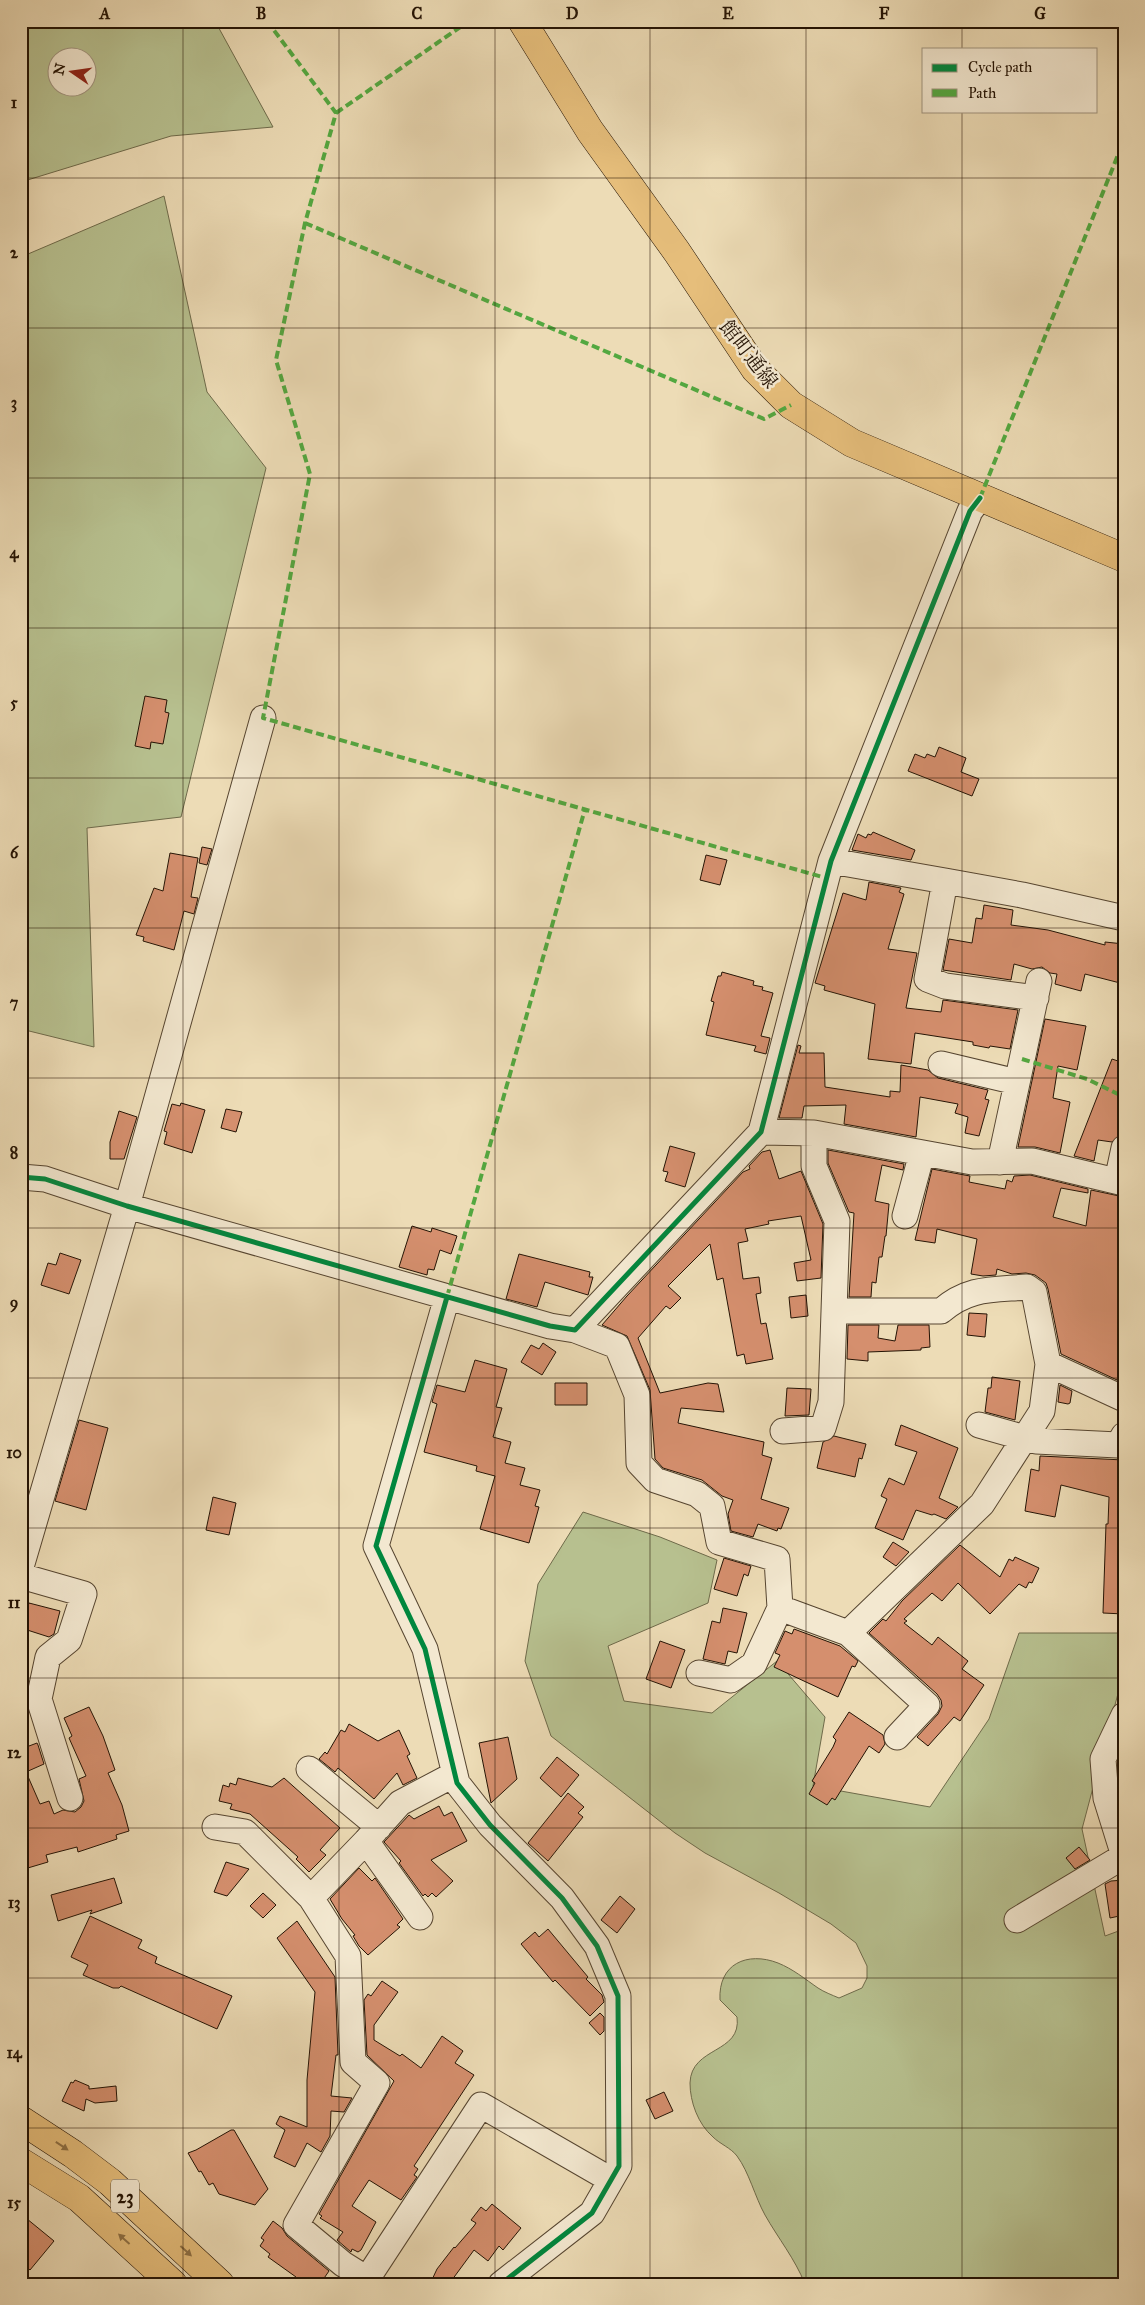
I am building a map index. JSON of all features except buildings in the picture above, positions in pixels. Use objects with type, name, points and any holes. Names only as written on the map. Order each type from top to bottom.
[{"type":"main road","name":"館町通線","points":[[522,21],[590,131],[677,252],[755,369],[791,405],[852,443],[1124,558]]},
{"type":"main road","name":"23","points":[[21,2120],[74,2154],[110,2182],[220,2284]]},
{"type":"main road","name":"23","points":[[21,2162],[78,2198],[173,2284]]},
{"type":"street","points":[[575,1330],[760,1132],[831,861],[967,520],[980,498]]},
{"type":"street","points":[[21,1567],[127,1206],[263,718]]},
{"type":"street","points":[[831,861],[1022,895],[1124,918]]},
{"type":"street","points":[[945,881],[927,979],[945,986],[1037,990],[1000,1162]]},
{"type":"street","points":[[941,1064],[1017,1082]]},
{"type":"street","points":[[760,1132],[814,1133],[972,1162],[1032,1161],[1120,1182],[1124,1148]]},
{"type":"street","points":[[783,1431],[822,1428],[831,1402],[837,1222],[814,1166],[814,1133]]},
{"type":"street","points":[[905,1216],[922,1153]]},
{"type":"street","points":[[21,1177],[45,1179],[127,1206],[550,1326],[575,1330],[617,1346],[637,1395],[639,1463],[655,1480],[697,1494],[712,1506],[718,1542],[777,1559],[780,1608],[754,1664],[731,1680],[699,1673]]},
{"type":"street","points":[[834,1311],[941,1312],[951,1302],[974,1291],[1027,1286],[1034,1292],[1048,1364],[1042,1411],[982,1504],[848,1633]]},
{"type":"street","points":[[447,1297],[376,1546],[425,1650],[457,1783],[490,1825],[562,1898],[597,1946],[618,1996],[619,2166],[592,2213],[501,2284]]},
{"type":"street","points":[[1048,1364],[1124,1399]]},
{"type":"street","points":[[979,1425],[1036,1441],[1118,1445],[1124,1435]]},
{"type":"street","points":[[21,1576],[84,1594],[70,1640],[48,1657],[39,1699],[70,1798]]},
{"type":"street","points":[[780,1608],[848,1633],[927,1705],[897,1737]]},
{"type":"street","points":[[1017,1920],[1124,1856],[1106,1798],[1103,1759],[1124,1715]]},
{"type":"street","points":[[309,1769],[372,1834],[420,1917]]},
{"type":"street","points":[[311,1898],[400,1803],[455,1774]]},
{"type":"street","points":[[215,1826],[245,1832],[311,1898],[348,1956],[353,2062],[377,2083],[296,2225],[343,2264],[367,2278],[481,2105],[611,2180]]},
{"type":"green space","points":[[21,21],[215,21],[273,127],[171,136],[21,182]]},
{"type":"green space","points":[[164,196],[207,392],[266,468],[181,817],[87,828],[94,1047],[21,1029],[21,257]]},
{"type":"green space","points":[[583,1512],[660,1537],[717,1560],[708,1603],[608,1646],[624,1701],[712,1713],[777,1661],[825,1717],[813,1786],[930,1807],[989,1719],[1019,1633],[1124,1633],[1124,1671],[1082,1829],[1105,1936],[1124,1929],[1124,2284],[805,2284],[765,2215],[741,2162],[735,2153],[716,2139],[703,2126],[693,2105],[690,2083],[698,2062],[732,2038],[736,2029],[737,2017],[720,2000],[724,1977],[729,1969],[745,1960],[767,1960],[794,1971],[820,1989],[839,1998],[862,1988],[867,1978],[867,1966],[856,1943],[831,1924],[705,1853],[675,1833],[551,1736],[525,1661],[538,1584]]},
{"type":"marked path","points":[[267,21],[336,113],[305,223],[276,360],[310,474],[263,718],[826,878]]},
{"type":"marked path","points":[[336,113],[469,21]]},
{"type":"marked path","points":[[980,498],[1124,140]]},
{"type":"marked path","points":[[305,223],[764,419],[791,405]]},
{"type":"marked path","points":[[447,1297],[585,809]]},
{"type":"marked path","points":[[1022,1059],[1087,1079],[1124,1097]]},
{"type":"cycle path","points":[[21,1177],[45,1179],[127,1206],[550,1326],[575,1330],[761,1132],[831,861],[970,511],[980,498]]},
{"type":"cycle path","points":[[447,1297],[376,1546],[425,1649],[457,1783],[490,1825],[562,1898],[597,1946],[618,1996],[619,2166],[592,2213],[501,2284]]}]
